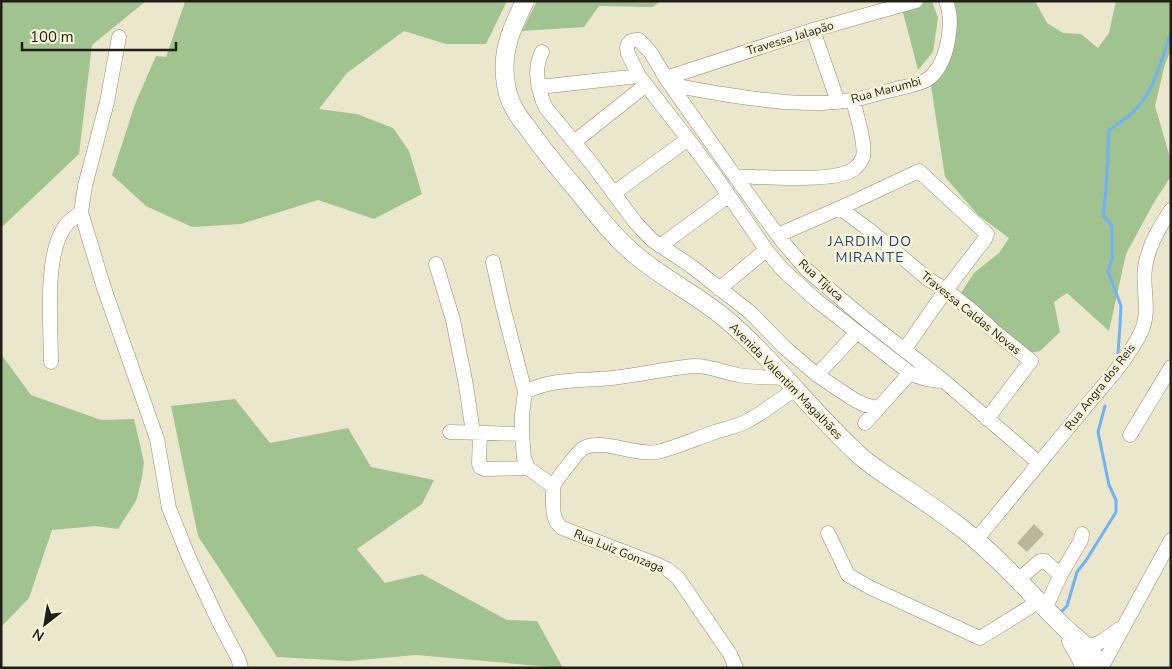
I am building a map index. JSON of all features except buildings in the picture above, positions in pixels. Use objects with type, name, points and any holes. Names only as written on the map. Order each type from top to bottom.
[{"type":"main road","name":"Avenida Valentim Magalhães","points":[[525,1],[507,44],[505,76],[510,100],[514,110],[538,142],[614,235],[632,253],[656,271],[725,318],[858,455],[951,520],[976,540],[1018,580],[1081,648],[1097,659],[1101,668]]},
{"type":"main road","name":"Avenida Valentim Magalhães","points":[[1081,648],[1086,668]]},
{"type":"street","name":"Travessa Jalapão","points":[[668,81],[813,30],[916,1]]},
{"type":"street","name":"Rua Marumbi","points":[[668,81],[693,90],[811,104],[853,100],[915,84],[928,79],[944,58],[950,21],[946,1]]},
{"type":"street","points":[[813,30],[838,102]]},
{"type":"street","points":[[119,37],[107,102],[85,186],[81,212],[104,288],[157,439],[169,508],[218,622],[242,668]]},
{"type":"street","name":"Rua Tijuca","points":[[642,80],[628,54],[628,44],[635,40],[639,40],[651,53],[668,81],[736,178],[778,235],[807,270],[866,320],[944,381],[1039,464]]},
{"type":"street","points":[[542,52],[537,66],[541,98],[546,108],[644,232],[660,246],[691,266],[750,313],[784,347],[817,375],[853,399],[865,405],[878,408]]},
{"type":"street","points":[[539,86],[642,80]]},
{"type":"street","points":[[642,80],[688,139],[766,250],[800,287],[910,373],[929,381],[944,381]]},
{"type":"street","points":[[574,142],[642,80]]},
{"type":"street","points":[[736,178],[752,176],[826,177],[853,170],[860,164],[863,156],[863,143],[853,100]]},
{"type":"street","points":[[614,193],[688,139]]},
{"type":"street","points":[[778,235],[919,172],[987,234],[904,350]]},
{"type":"street","points":[[660,246],[728,196]]},
{"type":"street","name":"Travessa Caldas Novas","points":[[840,208],[928,279],[946,290],[970,309],[1031,361],[987,419]]},
{"type":"street","name":"Rua Angra dos Reis","points":[[976,540],[1124,360],[1134,345],[1142,329],[1145,316],[1144,269],[1150,246],[1166,229],[1171,210]]},
{"type":"street","points":[[51,362],[50,290],[52,260],[65,226],[81,212]]},
{"type":"street","points":[[720,289],[766,250]]},
{"type":"street","points":[[493,262],[525,392],[522,415],[524,458],[528,468],[553,486],[582,448],[604,446],[646,453],[658,452],[739,426],[752,419],[791,384]]},
{"type":"street","points":[[436,264],[454,320],[476,433],[480,467],[484,469],[528,468]]},
{"type":"street","points":[[817,375],[857,332]]},
{"type":"street","points":[[525,392],[550,383],[611,378],[695,366],[704,366],[791,384]]},
{"type":"street","points":[[1130,434],[1171,367]]},
{"type":"street","points":[[865,423],[910,373]]},
{"type":"street","points":[[450,432],[522,434]]},
{"type":"street","name":"Rua Luiz Gonzaga","points":[[553,486],[553,509],[557,524],[562,528],[667,569],[678,578],[730,654],[736,668]]},
{"type":"street","points":[[828,533],[848,575],[871,588],[980,638],[1042,605],[1082,534]]},
{"type":"street","points":[[1101,668],[1170,543]]},
{"type":"street","points":[[1018,580],[1040,561],[1045,561],[1056,571]]},
{"type":"street","points":[[1081,648],[1096,644],[1124,626]]},
{"type":"green space","points":[[1,1],[146,1],[92,45],[79,154],[1,228]]},
{"type":"green space","points":[[507,1],[486,44],[446,44],[404,31],[347,73],[319,109],[357,114],[393,128],[409,151],[422,194],[374,219],[318,200],[241,224],[192,227],[146,206],[112,175],[135,104],[156,56],[166,57],[185,2]]},
{"type":"green space","points":[[537,1],[660,1],[653,7],[599,6],[584,27],[522,31]]},
{"type":"green space","points":[[900,1],[932,1],[938,18],[933,52],[918,70]]},
{"type":"green space","points":[[954,1],[1035,1],[1047,23],[1063,33],[1081,34],[1098,48],[1109,33],[1116,1],[1171,1],[1171,50],[1165,64],[1155,106],[1171,161],[1171,176],[1153,204],[1126,254],[1109,331],[1067,293],[1054,302],[1060,332],[1040,351],[1030,353],[959,296],[974,273],[999,253],[1009,238],[978,215],[945,177],[931,86],[951,47],[956,29]]},
{"type":"green space","points":[[1,354],[31,395],[101,420],[134,419],[144,462],[136,501],[118,529],[95,526],[52,530],[29,598],[1,627]]},
{"type":"green space","points":[[235,399],[270,443],[348,428],[371,467],[434,480],[422,504],[357,549],[385,583],[422,574],[507,620],[537,621],[563,668],[416,655],[349,661],[277,657],[198,536],[171,406]]},
{"type":"waterway","points":[[1118,353],[1121,306],[1108,271],[1112,259],[1112,226],[1103,215],[1109,130],[1131,114],[1146,97],[1156,76],[1171,33]]},
{"type":"waterway","points":[[1062,611],[1067,606],[1077,572],[1116,512],[1116,500],[1109,485],[1098,432],[1105,406]]},
{"type":"district","name":"JARDIM DO MIRANTE","points":[[870,250]]}]
